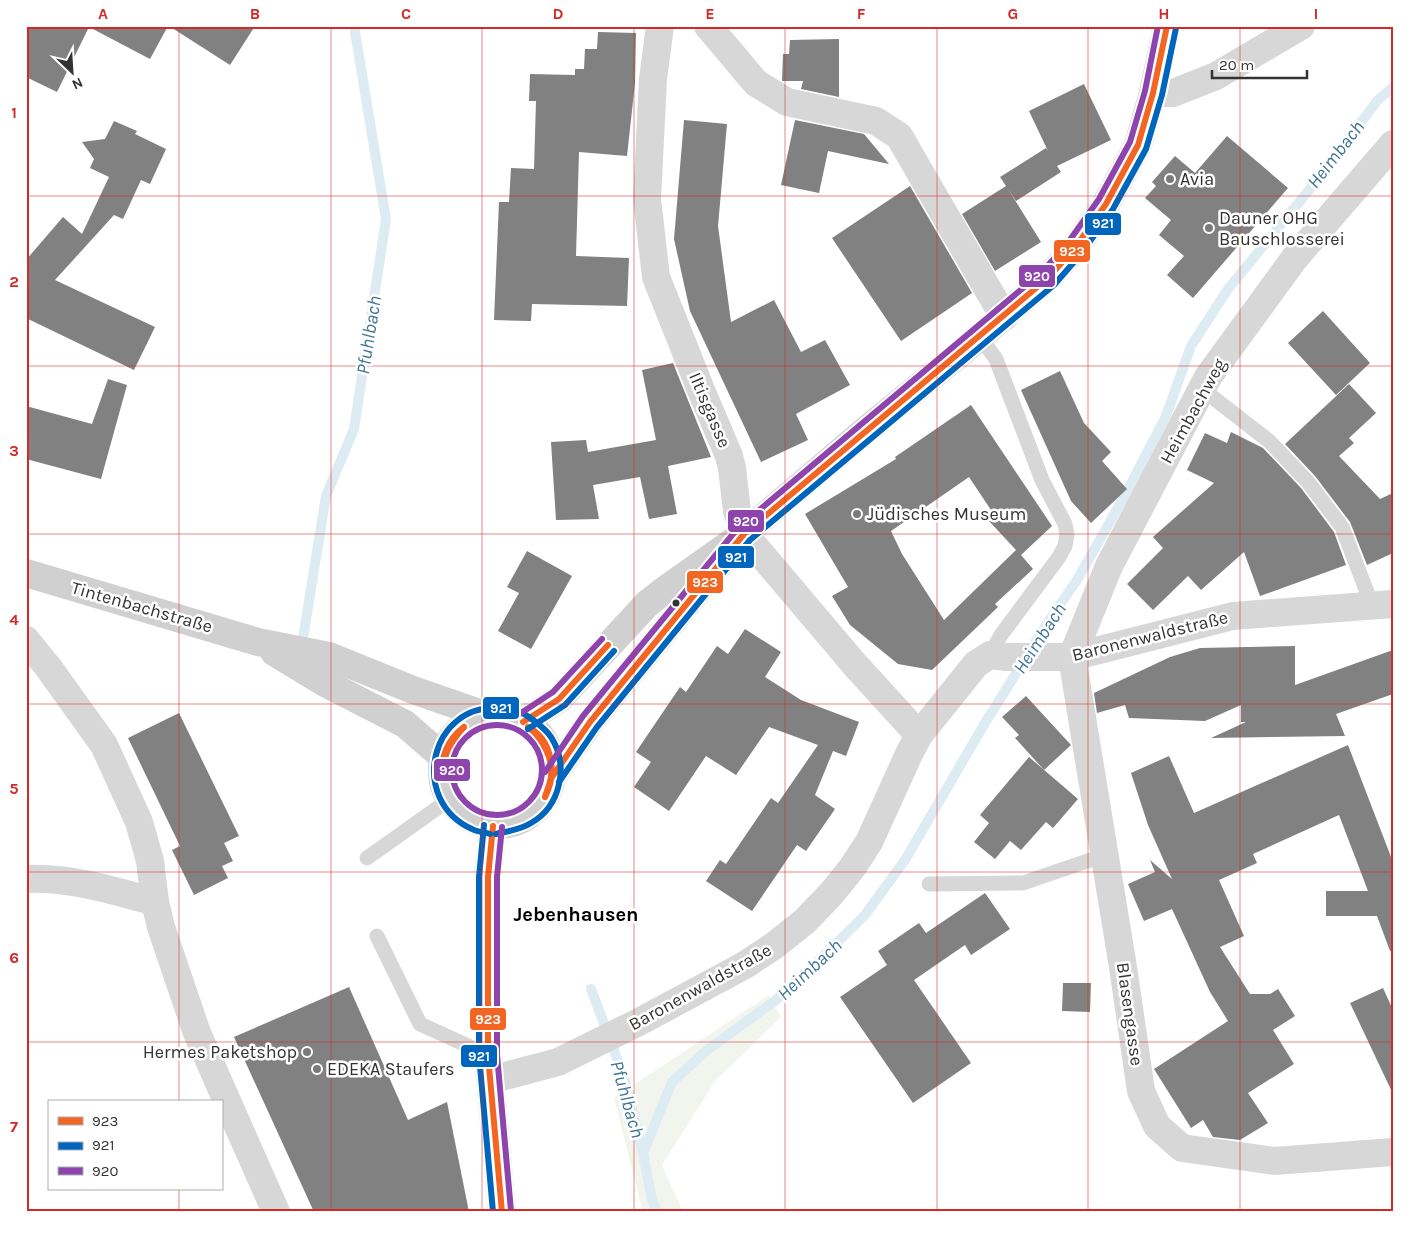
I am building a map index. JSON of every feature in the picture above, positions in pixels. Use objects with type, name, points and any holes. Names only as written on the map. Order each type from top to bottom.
[{"type":"main road","points":[[523,722],[559,698],[647,604],[744,534],[1048,278],[1074,249],[1106,204],[1138,146],[1153,93],[1167,26]]},
{"type":"main road","points":[[552,777],[552,761],[546,745],[536,732],[523,722],[506,716],[488,716],[473,721],[459,730],[449,743],[443,757],[442,772],[444,786],[450,799],[461,812],[476,821],[493,826],[510,824],[525,818],[538,807],[547,793],[552,777],[590,722],[744,534]]},
{"type":"main road","name":"Tintenbachstraße","points":[[26,573],[258,642],[329,656],[413,690],[488,716]]},
{"type":"main road","name":"Tintenbachstraße","points":[[258,642],[325,683],[405,724],[443,757]]},
{"type":"main road","points":[[493,826],[488,877],[489,1068],[502,1212]]},
{"type":"street","name":"Iltisgasse","points":[[660,26],[653,79],[646,199],[656,277],[700,390],[729,456],[737,510],[744,534],[856,666],[919,735]]},
{"type":"street","points":[[708,26],[756,83],[787,102],[876,121],[899,136],[1004,316]]},
{"type":"street","points":[[1153,93],[1173,93],[1216,76],[1300,26]]},
{"type":"street","name":"Heimbachweg","points":[[1066,657],[1109,566],[1208,377],[1294,259],[1393,144]]},
{"type":"street","name":"Baronenwaldstraße","points":[[489,1068],[558,1062],[637,1023],[745,965],[775,945],[805,920],[852,868],[869,842],[919,735],[976,664],[997,656],[1066,657],[1233,616],[1383,604]]},
{"type":"street","points":[[26,640],[48,667],[104,745],[139,822],[150,861],[155,902],[161,927],[197,1033],[276,1212]]},
{"type":"street","name":"Blasengasse","points":[[1066,657],[1105,855],[1141,1091],[1157,1126],[1182,1148],[1274,1161],[1393,1152]]},
{"type":"street","points":[[26,879],[47,878],[101,887],[155,902]]},
{"type":"lane","points":[[980,337],[996,359],[1042,480],[1065,524],[1067,535],[1065,546],[1059,557],[1001,635],[997,656]]},
{"type":"lane","points":[[1202,389],[1269,441],[1308,482],[1342,527],[1383,604]]},
{"type":"lane","points":[[367,858],[450,799]]},
{"type":"lane","points":[[930,884],[1023,883],[1105,855]]},
{"type":"lane","points":[[377,936],[420,1024],[489,1068]]},
{"type":"shaded area","points":[[769,995],[781,1017],[715,1081],[662,1165],[683,1212],[643,1212],[614,1098]]},
{"type":"building","points":[[26,26],[168,26],[150,59],[89,27],[57,92],[26,77]]},
{"type":"building","points":[[169,26],[255,26],[230,65]]},
{"type":"building","points":[[598,32],[636,33],[635,83],[627,156],[579,152],[576,256],[629,258],[627,306],[532,304],[531,321],[494,320],[499,202],[509,202],[511,168],[534,169],[536,101],[529,101],[530,74],[575,75],[575,69],[584,69],[585,49],[597,49]]},
{"type":"building","points":[[839,39],[839,97],[801,89],[803,81],[782,81],[783,54],[789,54],[790,40]]},
{"type":"building","points":[[1084,84],[1111,140],[1057,166],[1061,172],[1016,201],[1008,189],[1041,242],[995,271],[962,214],[1006,186],[1000,177],[1046,148],[1048,151],[1029,111]]},
{"type":"building","points":[[684,120],[727,124],[718,226],[731,322],[774,300],[801,352],[825,340],[850,385],[796,414],[808,440],[761,462],[690,311],[674,239]]},
{"type":"building","points":[[795,120],[864,134],[889,164],[828,151],[819,193],[781,185]]},
{"type":"building","points":[[114,121],[137,131],[135,134],[166,149],[150,184],[141,180],[123,219],[114,215],[55,280],[155,327],[134,370],[26,318],[26,260],[63,217],[82,234],[109,177],[90,168],[94,159],[82,142],[105,139]]},
{"type":"building","name":"Dauner OHG Bauschlosserei","points":[[1227,136],[1288,188],[1193,298],[1167,275],[1184,256],[1159,235],[1171,220],[1145,198],[1156,186],[1152,182],[1175,156],[1195,173]]},
{"type":"building","points":[[910,186],[972,293],[901,341],[832,238]]},
{"type":"building","points":[[1323,311],[1370,363],[1336,395],[1288,343]]},
{"type":"building","points":[[673,363],[711,457],[668,466],[677,514],[649,519],[640,477],[593,485],[599,519],[556,520],[551,442],[586,440],[588,452],[656,440],[642,370]]},
{"type":"building","points":[[1060,371],[1084,423],[1111,452],[1102,461],[1127,489],[1091,523],[1071,501],[1021,390]]},
{"type":"building","points":[[108,379],[127,385],[101,479],[26,459],[26,406],[92,424]]},
{"type":"building","points":[[1349,384],[1376,413],[1349,438],[1354,443],[1339,456],[1380,499],[1393,493],[1393,553],[1367,565],[1350,522],[1315,476],[1285,444]]},
{"type":"building","points":[[971,405],[1052,526],[1021,555],[1033,569],[995,604],[998,607],[932,670],[898,664],[850,625],[832,596],[848,587],[805,514],[896,459],[895,457]],"holes":[[[969,477],[995,516],[989,521],[1016,550],[944,620],[902,554],[891,531]]]},
{"type":"building","points":[[1231,432],[1263,448],[1301,488],[1334,532],[1346,565],[1260,596],[1244,552],[1201,590],[1188,576],[1153,610],[1127,584],[1163,548],[1153,537],[1214,483],[1187,470],[1205,433],[1227,443]]},
{"type":"building","points":[[527,551],[572,576],[531,649],[498,631],[519,593],[507,587]]},
{"type":"building","points":[[745,629],[781,652],[765,677],[801,700],[859,722],[846,756],[833,751],[815,795],[835,809],[806,851],[797,845],[752,911],[706,881],[720,860],[726,864],[771,798],[778,803],[818,745],[769,727],[736,775],[706,756],[669,811],[634,787],[651,762],[636,752],[680,687],[686,692],[717,646],[728,654]]},
{"type":"building","points":[[1295,646],[1295,685],[1393,650],[1393,694],[1336,714],[1345,736],[1211,738],[1246,722],[1241,722],[1241,705],[1205,721],[1129,718],[1125,705],[1097,713],[1094,693],[1170,657],[1200,648]]},
{"type":"building","points":[[1026,696],[1071,745],[1044,770],[1015,738],[1019,735],[1002,717]]},
{"type":"building","points":[[179,713],[239,836],[224,843],[233,861],[222,866],[228,878],[194,895],[172,850],[180,846],[128,738]]},
{"type":"building","points":[[1348,745],[1393,862],[1393,951],[1390,951],[1377,916],[1326,916],[1326,891],[1368,891],[1339,815],[1253,854],[1257,863],[1219,880],[1244,936],[1220,947],[1250,994],[1270,994],[1278,989],[1295,1016],[1273,1030],[1294,1064],[1248,1093],[1268,1123],[1240,1140],[1213,1137],[1203,1120],[1191,1128],[1154,1069],[1228,1021],[1210,992],[1172,909],[1144,921],[1128,884],[1155,872],[1150,860],[1172,879],[1148,825],[1131,773],[1169,756],[1194,813]]},
{"type":"building","points":[[1029,757],[1078,799],[1053,828],[1046,822],[1021,850],[1010,841],[995,859],[974,842],[989,823],[980,815]]},
{"type":"building","points":[[985,893],[1010,929],[971,955],[965,945],[914,980],[971,1063],[913,1103],[840,997],[887,965],[878,951],[919,923],[926,933]]},
{"type":"building","points":[[1063,983],[1091,983],[1090,1012],[1062,1011]]},
{"type":"building","name":"EDEKA Staufers","points":[[349,987],[408,1120],[447,1102],[469,1212],[314,1212],[234,1037]]},
{"type":"building","points":[[1383,988],[1393,1010],[1393,1094],[1350,1003]]},
{"type":"waterway","name":"Pfuhlbach","points":[[303,638],[326,496],[354,429],[386,219],[354,26]]},
{"type":"waterway","name":"Heimbach","points":[[643,1153],[672,1082],[706,1051],[776,1000],[814,965],[865,915],[905,860],[985,723],[1050,619],[1077,580],[1125,495],[1166,416],[1191,346],[1228,289],[1323,173],[1377,101],[1393,87]]},
{"type":"waterway","name":"Pfuhlbach","points":[[591,989],[624,1077],[643,1153],[652,1200],[657,1212]]},
{"type":"transit line","name":"920","points":[[545,772],[583,716],[738,528],[1042,272],[1067,244],[1099,199],[1130,142],[1145,91],[1158,26]]},
{"type":"transit line","name":"923","points":[[552,777],[590,722],[744,534],[1048,278],[1074,249],[1106,204],[1138,145],[1153,93],[1167,26]]},
{"type":"transit line","name":"921","points":[[559,782],[597,727],[750,540],[1054,285],[1081,254],[1113,209],[1146,149],[1162,95],[1176,28]]},
{"type":"transit line","name":"920","points":[[518,715],[553,692],[602,639]]},
{"type":"transit line","name":"923","points":[[523,722],[559,699],[608,645]]},
{"type":"transit line","name":"921","points":[[528,729],[565,705],[614,651]]},
{"type":"transit line","name":"921","points":[[490,834],[474,830],[452,815],[440,797],[434,777],[436,756],[444,736],[457,721],[476,711],[500,708],[512,709],[522,713],[546,731],[557,748],[560,772],[555,796],[541,816],[523,827],[496,834]]},
{"type":"transit line","name":"920","points":[[497,725],[514,729],[529,738],[538,753],[542,770],[538,787],[529,802],[514,811],[497,815],[480,811],[465,802],[456,787],[452,770],[456,753],[465,738],[480,729],[497,725]]},
{"type":"transit line","name":"923","points":[[443,778],[442,763],[446,750],[453,737],[464,727]]},
{"type":"transit line","name":"923","points":[[443,778],[444,762],[448,750],[464,727]]},
{"type":"transit line","name":"923","points":[[528,727],[543,740],[548,749],[551,778],[545,797]]},
{"type":"transit line","name":"923","points":[[528,727],[546,749],[551,763],[551,777],[545,797]]},
{"type":"transit line","name":"921","points":[[484,825],[479,877],[479,1055],[493,1212]]},
{"type":"transit line","name":"923","points":[[493,826],[488,877],[488,1055],[502,1212]]},
{"type":"transit line","name":"920","points":[[502,827],[497,877],[497,1055],[511,1211]]},
{"type":"place","name":"Avia","points":[[1170,179]]},
{"type":"place","name":"Dauner OHG Bauschlosserei","points":[[1209,228]]},
{"type":"place","name":"Jüdisches Museum","points":[[857,514]]},
{"type":"place","name":"Hermes Paketshop","points":[[307,1052]]},
{"type":"place","name":"EDEKA Staufers","points":[[317,1069]]},
{"type":"district","name":"Jebenhausen","points":[[576,914]]}]
